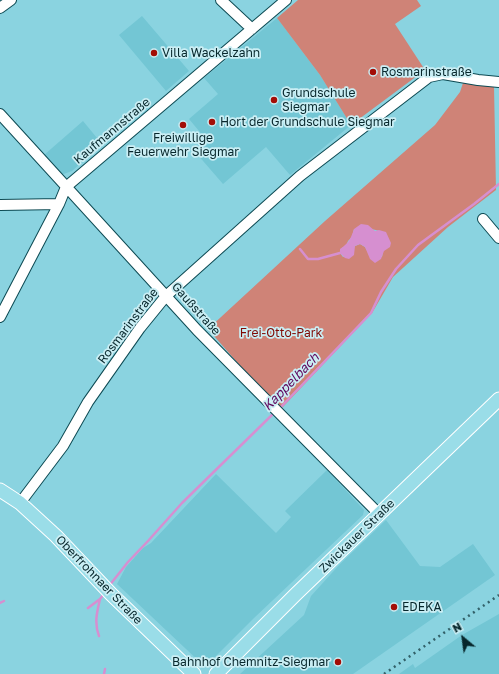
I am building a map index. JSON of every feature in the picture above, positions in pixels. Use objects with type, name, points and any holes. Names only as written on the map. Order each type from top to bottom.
[{"type":"main road","name":"Zwickauer Straße","points":[[216,674],[272,617],[499,399]]},
{"type":"main road","name":"Oberfrohnaer Straße","points":[[0,490],[20,503],[56,536],[108,591],[194,674]]},
{"type":"street","points":[[0,8],[11,0]]},
{"type":"street","points":[[221,0],[252,29]]},
{"type":"street","name":"Kaufmannstraße","points":[[0,317],[59,204],[66,187],[286,0]]},
{"type":"street","name":"Rosmarinstraße","points":[[20,503],[62,446],[88,402],[140,328],[166,296],[300,176],[428,77],[443,74],[461,78],[499,82]]},
{"type":"street","name":"Gaußstraße","points":[[0,114],[200,334],[379,514]]},
{"type":"street","points":[[0,205],[59,204]]},
{"type":"street","points":[[483,219],[499,238]]},
{"type":"shaded area","name":"Villa Wackelzahn","points":[[142,16],[189,71],[166,91],[119,35]]},
{"type":"shaded area","name":"Grundschule Siegmar","points":[[277,18],[320,75],[351,125],[290,175],[266,147],[223,184],[197,154],[209,143],[189,119],[218,94],[204,78]]},
{"type":"shaded area","points":[[83,121],[102,144],[72,171],[61,175],[44,155]]},
{"type":"shaded area","points":[[361,224],[368,225],[375,231],[379,230],[386,232],[391,243],[390,247],[384,251],[381,259],[375,263],[370,259],[365,247],[360,244],[355,246],[354,255],[349,259],[345,258],[340,253],[340,249],[346,245],[354,229]]},
{"type":"shaded area","points":[[327,470],[364,510],[363,515],[254,618],[207,665],[203,665],[117,584],[126,567],[143,548],[151,543],[216,474],[276,533],[291,517],[285,511]]},
{"type":"shaded area","points":[[386,520],[420,566],[440,567],[473,544],[495,575],[353,674],[240,674],[304,615],[311,596],[340,564]]},
{"type":"shaded area","points":[[499,614],[499,674],[399,674],[413,664],[415,668],[462,635]]},
{"type":"green space","points":[[298,0],[417,0],[421,6],[395,24],[425,70],[351,125],[320,75],[277,18]]},
{"type":"green space","name":"Frei-Otto-Park","points":[[463,83],[494,86],[496,190],[448,227],[393,277],[372,313],[280,410],[208,329],[325,221],[435,125],[460,92]],"holes":[[[354,229],[369,229],[382,232],[386,235],[389,244],[383,251],[382,257],[370,256],[365,247],[360,244],[355,246],[353,250],[354,252],[343,257],[340,253],[342,248],[346,246],[352,237]]]},
{"type":"waterway","name":"Kappelbach","points":[[279,409],[371,313],[381,292],[396,269],[418,245],[499,184]]},
{"type":"waterway","points":[[300,249],[308,259],[318,259],[340,253]]},
{"type":"waterway","name":"Kappelbach","points":[[109,586],[128,562],[182,503],[275,412]]},
{"type":"waterway","points":[[88,608],[104,594]]},
{"type":"waterway","points":[[99,636],[96,622],[100,599]]},
{"type":"waterway","points":[[0,603],[4,601]]},
{"type":"waterway","points":[[104,674],[105,669]]},
{"type":"railway","points":[[384,674],[499,595]]},
{"type":"place","name":"Villa Wackelzahn","points":[[154,53]]},
{"type":"place","name":"Rosmarinstraße","points":[[373,72]]},
{"type":"place","name":"Grundschule Siegmar","points":[[274,100]]},
{"type":"place","name":"Hort der Grundschule Siegmar","points":[[212,122]]},
{"type":"place","name":"Freiwillige Feuerwehr Siegmar","points":[[183,125]]},
{"type":"place","name":"EDEKA","points":[[394,607]]},
{"type":"place","name":"Bahnhof Chemnitz-Siegmar","points":[[338,662]]}]
